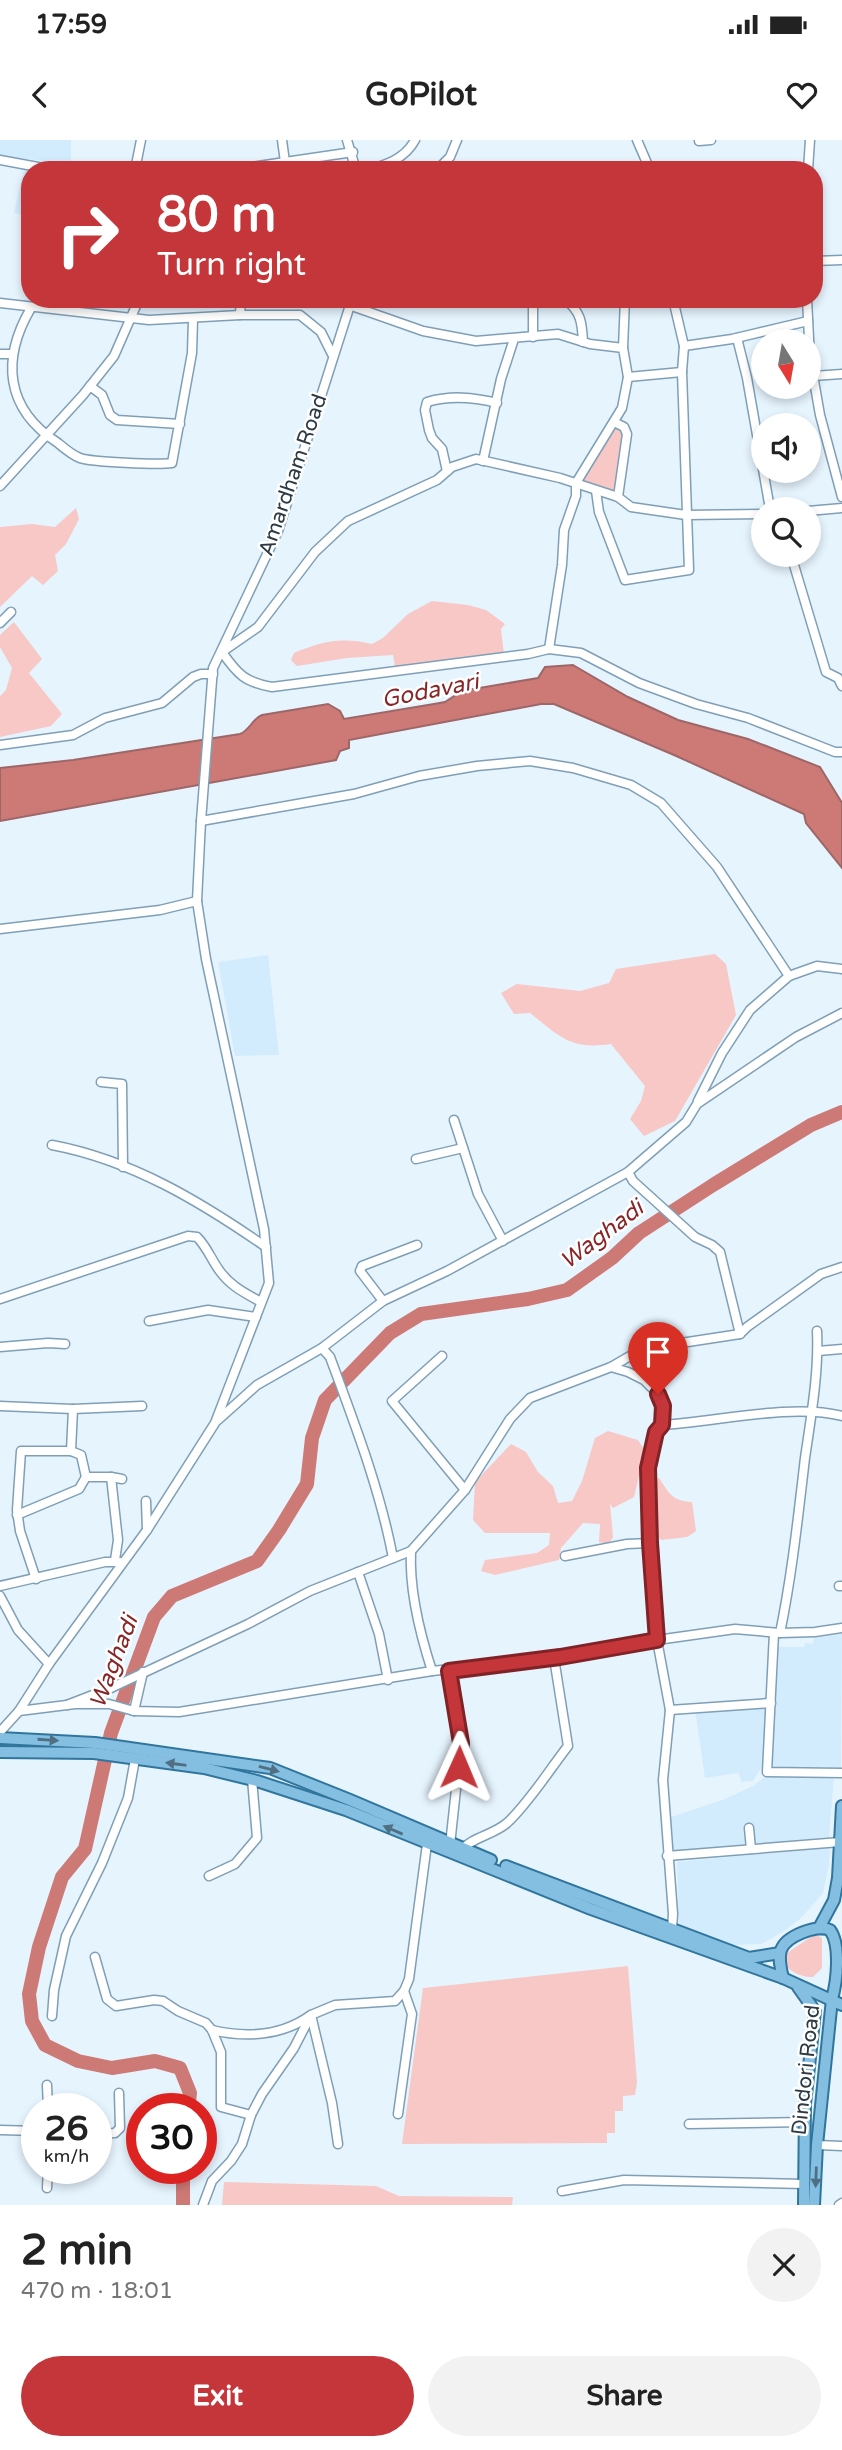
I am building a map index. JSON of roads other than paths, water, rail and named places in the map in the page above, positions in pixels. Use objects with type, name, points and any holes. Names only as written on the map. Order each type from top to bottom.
[{"type":"main road","points":[[0,1738],[95,1748],[252,1779],[346,1810],[427,1844],[454,1849],[749,1958],[780,1953]]},
{"type":"main road","points":[[0,1752],[95,1748]]},
{"type":"main road","points":[[130,1755],[270,1768],[613,1917],[839,2001]]},
{"type":"main road","points":[[819,1928],[834,1900],[838,1878],[842,1806]]},
{"type":"main road","points":[[835,1939],[842,1927]]},
{"type":"main road","points":[[783,1978],[780,1953],[786,1942],[819,1928],[830,1930],[835,1939]]},
{"type":"main road","name":"Dindori Road","points":[[814,2205],[817,2145],[839,2001],[835,1939]]},
{"type":"main road","points":[[796,1985],[815,2011],[805,2122],[803,2205]]},
{"type":"street","points":[[137,161],[141,140]]},
{"type":"street","points":[[282,140],[285,161]]},
{"type":"street","points":[[347,140],[354,161]]},
{"type":"street","points":[[394,161],[409,151],[415,140]]},
{"type":"street","points":[[445,161],[457,140]]},
{"type":"street","points":[[637,140],[646,161]]},
{"type":"street","points":[[699,141],[711,140]]},
{"type":"street","points":[[809,161],[810,140]]},
{"type":"street","points":[[292,161],[353,152]]},
{"type":"street","points":[[0,160],[21,164]]},
{"type":"street","points":[[823,261],[842,260]]},
{"type":"street","points":[[0,303],[21,306]]},
{"type":"street","points":[[29,308],[20,325],[10,363],[16,393],[26,414],[44,435],[80,458],[165,464],[172,463],[180,424],[192,353],[193,319]]},
{"type":"street","points":[[38,308],[129,319],[300,316],[321,332],[332,354]]},
{"type":"street","points":[[0,486],[114,356],[134,308]]},
{"type":"street","points":[[240,308],[240,315]]},
{"type":"street","name":"Amardham Road","points":[[215,1423],[269,1283],[267,1247],[206,959],[197,901],[213,668],[278,531],[348,308]]},
{"type":"street","points":[[365,308],[423,331],[476,341],[558,334],[583,342],[623,348]]},
{"type":"street","points":[[533,308],[533,337]]},
{"type":"street","points":[[576,308],[581,316],[583,342]]},
{"type":"street","points":[[549,649],[562,565],[564,530],[576,496],[576,483],[622,408],[628,377],[623,348],[625,308]]},
{"type":"street","points":[[596,491],[598,512],[625,580],[689,570],[682,372],[684,346],[675,308]]},
{"type":"street","points":[[807,308],[809,329]]},
{"type":"street","points":[[684,346],[737,338],[808,321]]},
{"type":"street","points":[[737,338],[747,378],[768,497]]},
{"type":"street","points":[[483,461],[501,379],[514,339]]},
{"type":"street","points":[[0,354],[13,355]]},
{"type":"street","points":[[628,377],[682,372]]},
{"type":"street","points":[[821,375],[842,374]]},
{"type":"street","points":[[90,386],[102,395],[110,415],[117,420],[180,424]]},
{"type":"street","points":[[447,471],[442,449],[429,430],[425,410],[427,402],[455,397],[497,402]]},
{"type":"street","points":[[817,399],[842,497]]},
{"type":"street","points":[[614,422],[624,427],[627,434],[618,497]]},
{"type":"street","points":[[751,514],[686,515],[631,507],[618,497],[560,478],[476,459],[452,467],[437,480],[348,521],[315,552],[258,627],[222,652],[250,683],[272,687],[549,649],[581,653],[651,687],[696,704],[748,718],[835,752],[842,752]]},
{"type":"street","points":[[821,510],[842,508]]},
{"type":"street","points":[[795,567],[826,672],[841,680]]},
{"type":"street","points":[[0,623],[11,612]]},
{"type":"street","points":[[0,745],[73,735],[105,718],[162,703],[194,677],[213,674]]},
{"type":"street","points":[[201,821],[354,794],[419,776],[477,766],[530,761],[573,768],[631,785],[662,803],[716,867],[789,976]]},
{"type":"street","points":[[0,929],[160,910],[197,901]]},
{"type":"street","points":[[0,1732],[19,1711],[119,1562],[147,1530],[215,1423],[257,1385],[322,1348],[383,1301],[447,1271],[628,1172],[685,1122],[722,1053],[750,1010],[789,976],[817,966],[842,969]]},
{"type":"street","points":[[697,1104],[796,1037],[842,1013]]},
{"type":"street","points":[[101,1082],[122,1084],[123,1167]]},
{"type":"street","points":[[454,1120],[478,1194],[503,1241]]},
{"type":"street","points":[[52,1145],[87,1152],[172,1187],[267,1247]]},
{"type":"street","points":[[416,1159],[463,1149]]},
{"type":"street","points":[[628,1172],[633,1181],[695,1237],[720,1252],[740,1334]]},
{"type":"street","points":[[0,1299],[188,1236],[197,1237],[206,1246],[219,1271],[236,1289],[261,1302]]},
{"type":"street","points":[[383,1301],[360,1271],[362,1266],[417,1245]]},
{"type":"street","points":[[67,1705],[141,1674],[310,1591],[411,1551],[465,1490],[510,1419],[530,1398],[611,1367],[642,1349],[740,1334],[821,1275],[842,1267]]},
{"type":"street","points":[[149,1321],[208,1310],[256,1317]]},
{"type":"street","points":[[817,1331],[818,1351],[790,1581],[777,1633],[767,1772],[842,1773]]},
{"type":"street","points":[[0,1347],[65,1344]]},
{"type":"street","points":[[322,1348],[330,1357],[359,1437],[390,1538],[393,1558]]},
{"type":"street","points":[[818,1351],[842,1349]]},
{"type":"street","points":[[442,1356],[392,1401],[465,1490]]},
{"type":"street","points":[[611,1367],[644,1380],[658,1394],[663,1406],[662,1425],[656,1432],[648,1468],[657,1640],[670,1710],[663,1780],[673,1914],[671,1929]]},
{"type":"street","points":[[0,1406],[73,1409],[142,1406]]},
{"type":"street","points":[[71,1451],[73,1409]]},
{"type":"street","points":[[662,1425],[811,1412],[828,1412],[842,1416]]},
{"type":"street","points":[[18,1515],[79,1489],[86,1477],[81,1455],[71,1451],[21,1451],[18,1515],[20,1531],[36,1579]]},
{"type":"street","points":[[86,1477],[122,1479]]},
{"type":"street","points":[[111,1478],[119,1562]]},
{"type":"street","points":[[146,1501],[147,1530]]},
{"type":"street","points":[[565,1556],[627,1544],[650,1543]]},
{"type":"street","points":[[411,1551],[410,1567],[418,1622],[432,1671]]},
{"type":"street","points":[[0,1586],[119,1562]]},
{"type":"street","points":[[358,1572],[379,1634],[388,1680]]},
{"type":"street","points":[[0,1596],[18,1630],[49,1664]]},
{"type":"street","points":[[19,1711],[67,1705],[109,1704],[134,1711],[179,1712],[432,1671],[554,1658],[735,1629],[777,1633],[842,1628]]},
{"type":"street","points":[[449,1671],[461,1743],[454,1849],[497,1831],[510,1820],[568,1746],[554,1658]]},
{"type":"street","points":[[134,1711],[141,1674]]},
{"type":"street","points":[[670,1710],[771,1703]]},
{"type":"street","points":[[52,2016],[54,1990],[66,1936],[107,1853],[128,1798],[130,1755]]},
{"type":"street","points":[[209,1876],[235,1864],[257,1838],[252,1779]]},
{"type":"street","points":[[749,1828],[751,1849]]},
{"type":"street","points":[[667,1856],[840,1842]]},
{"type":"street","points":[[212,2030],[247,2035],[269,2033],[300,2023],[335,2005],[395,2001],[404,1992],[409,1979],[427,1844]]},
{"type":"street","points":[[95,1956],[107,1999],[116,2006],[163,2001],[178,2011],[199,2018],[212,2030],[222,2058],[221,2108],[251,2115]]},
{"type":"street","points":[[398,2114],[412,2014],[404,1992]]},
{"type":"street","points":[[203,2205],[212,2181],[231,2161],[242,2144],[251,2115],[262,2094],[294,2048],[311,2015]]},
{"type":"street","points":[[311,2015],[332,2103],[338,2144]]},
{"type":"street","points":[[47,2085],[47,2093]]},
{"type":"street","points":[[112,2133],[120,2128],[119,2093]]},
{"type":"street","points":[[689,2124],[805,2122]]},
{"type":"street","points":[[0,2130],[21,2131]]},
{"type":"street","points":[[817,2145],[842,2146]]},
{"type":"street","points":[[562,2192],[624,2180],[804,2184]]},
{"type":"street","points":[[47,2184],[47,2188]]},
{"type":"waterway","name":"Waghadi","points":[[190,2093],[180,2068],[155,2061],[112,2068],[78,2061],[45,2045],[32,2021],[29,1994],[39,1947],[62,1877],[85,1849],[111,1733],[154,1617],[172,1596],[257,1561],[307,1484],[312,1438],[325,1400],[390,1333],[421,1314],[528,1299],[567,1290],[612,1258],[639,1233],[713,1185],[811,1125],[842,1112]]},
{"type":"waterway","name":"Waghadi","points":[[183,2184],[183,2205]]},
{"type":"water label","name":"Godavari","points":[[430,691]]}]
